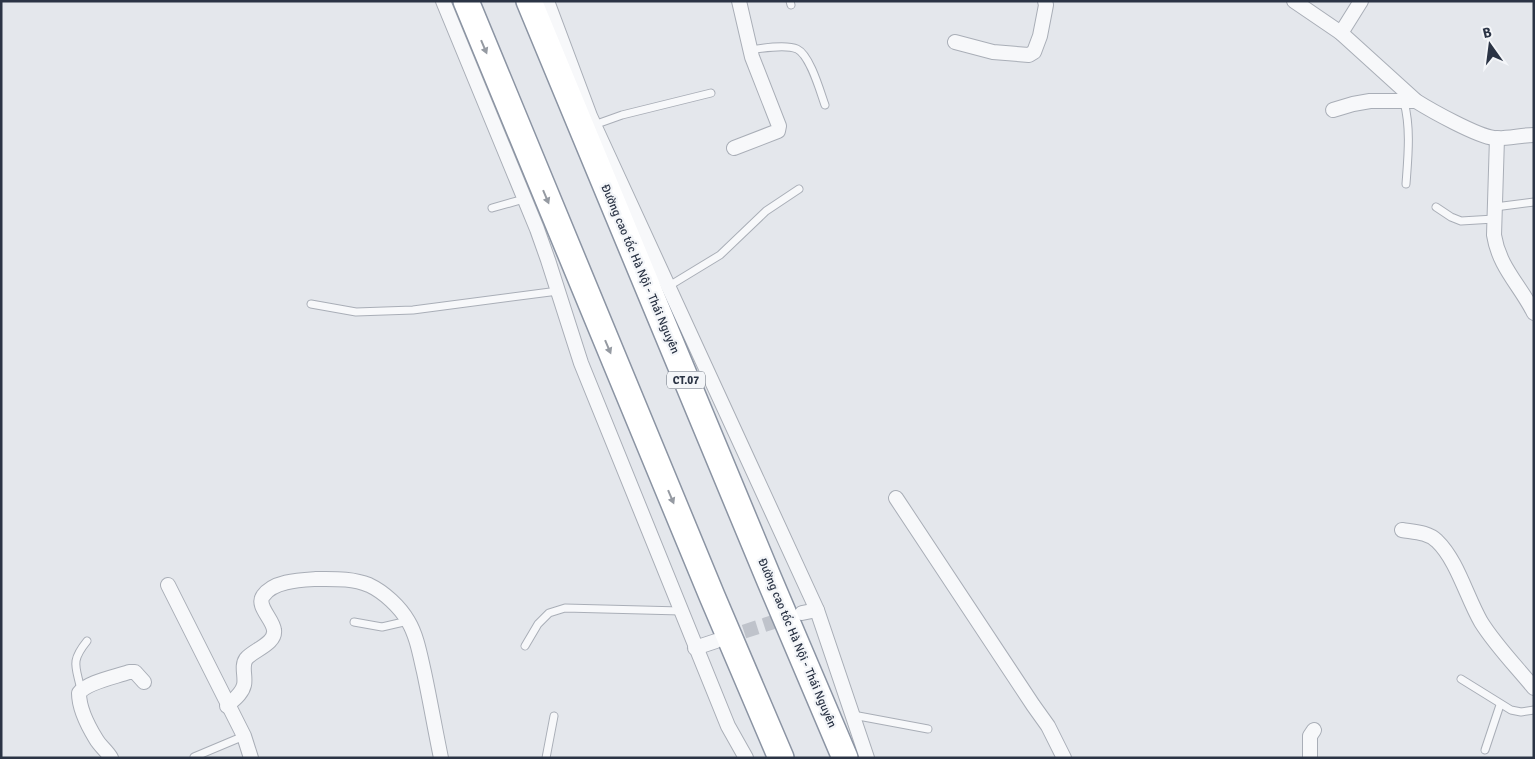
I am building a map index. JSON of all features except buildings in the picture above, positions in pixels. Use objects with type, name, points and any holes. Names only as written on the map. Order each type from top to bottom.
[{"type":"highway","points":[[466,1],[708,587],[781,758]]},
{"type":"highway","name":"Đường cao tốc Hà Nội - Thái Nguyên","points":[[529,1],[845,758]]},
{"type":"street","points":[[443,1],[548,260],[581,364],[695,648],[728,726],[746,758]]},
{"type":"street","points":[[547,1],[594,124],[817,610],[867,758]]},
{"type":"street","points":[[734,148],[778,131],[779,126],[750,50],[738,1]]},
{"type":"street","points":[[955,42],[993,52],[1029,55],[1034,52],[1040,36],[1046,5],[1045,1]]},
{"type":"street","points":[[1294,1],[1341,33],[1410,101],[1486,136],[1497,138],[1534,135]]},
{"type":"street","points":[[1341,33],[1361,1]]},
{"type":"street","points":[[1333,110],[1370,101],[1410,101]]},
{"type":"street","points":[[1497,138],[1494,213],[1496,249],[1534,313]]},
{"type":"street","points":[[896,498],[1048,726],[1064,758]]},
{"type":"street","points":[[1402,530],[1423,533],[1437,540],[1448,554],[1480,620],[1534,688]]},
{"type":"street","points":[[227,706],[242,691],[244,686],[244,667],[247,658],[269,642],[274,633],[274,628],[261,599],[266,592],[301,580],[341,578],[369,585],[387,597],[408,621],[417,644],[441,758]]},
{"type":"street","points":[[168,585],[227,706],[244,736],[251,758]]},
{"type":"street","points":[[802,613],[817,610]]},
{"type":"street","points":[[695,648],[716,641]]},
{"type":"street","points":[[111,758],[97,740],[82,710],[79,697],[81,690],[90,685],[129,672],[135,672],[144,682]]},
{"type":"street","points":[[1310,758],[1310,736],[1314,730]]},
{"type":"lane","points":[[750,50],[769,47],[797,49],[804,54],[825,104]]},
{"type":"lane","points":[[594,124],[622,114],[711,94]]},
{"type":"lane","points":[[1406,184],[1408,156],[1406,112],[1410,101]]},
{"type":"lane","points":[[668,286],[720,255],[766,211],[798,189]]},
{"type":"lane","points":[[492,208],[524,199]]},
{"type":"lane","points":[[1436,207],[1451,217],[1462,221],[1534,202]]},
{"type":"lane","points":[[311,304],[356,312],[403,310],[558,291]]},
{"type":"lane","points":[[525,646],[538,624],[549,613],[565,608],[681,611]]},
{"type":"lane","points":[[354,622],[382,627],[408,621]]},
{"type":"lane","points":[[81,690],[75,664],[77,653],[87,641]]},
{"type":"lane","points":[[1460,679],[1511,710],[1521,712],[1534,710]]},
{"type":"lane","points":[[1485,750],[1500,705]]},
{"type":"lane","points":[[853,715],[928,729]]},
{"type":"lane","points":[[546,758],[554,716]]},
{"type":"lane","points":[[194,757],[244,736]]},
{"type":"tunnel","points":[[724,638],[792,616]]}]
